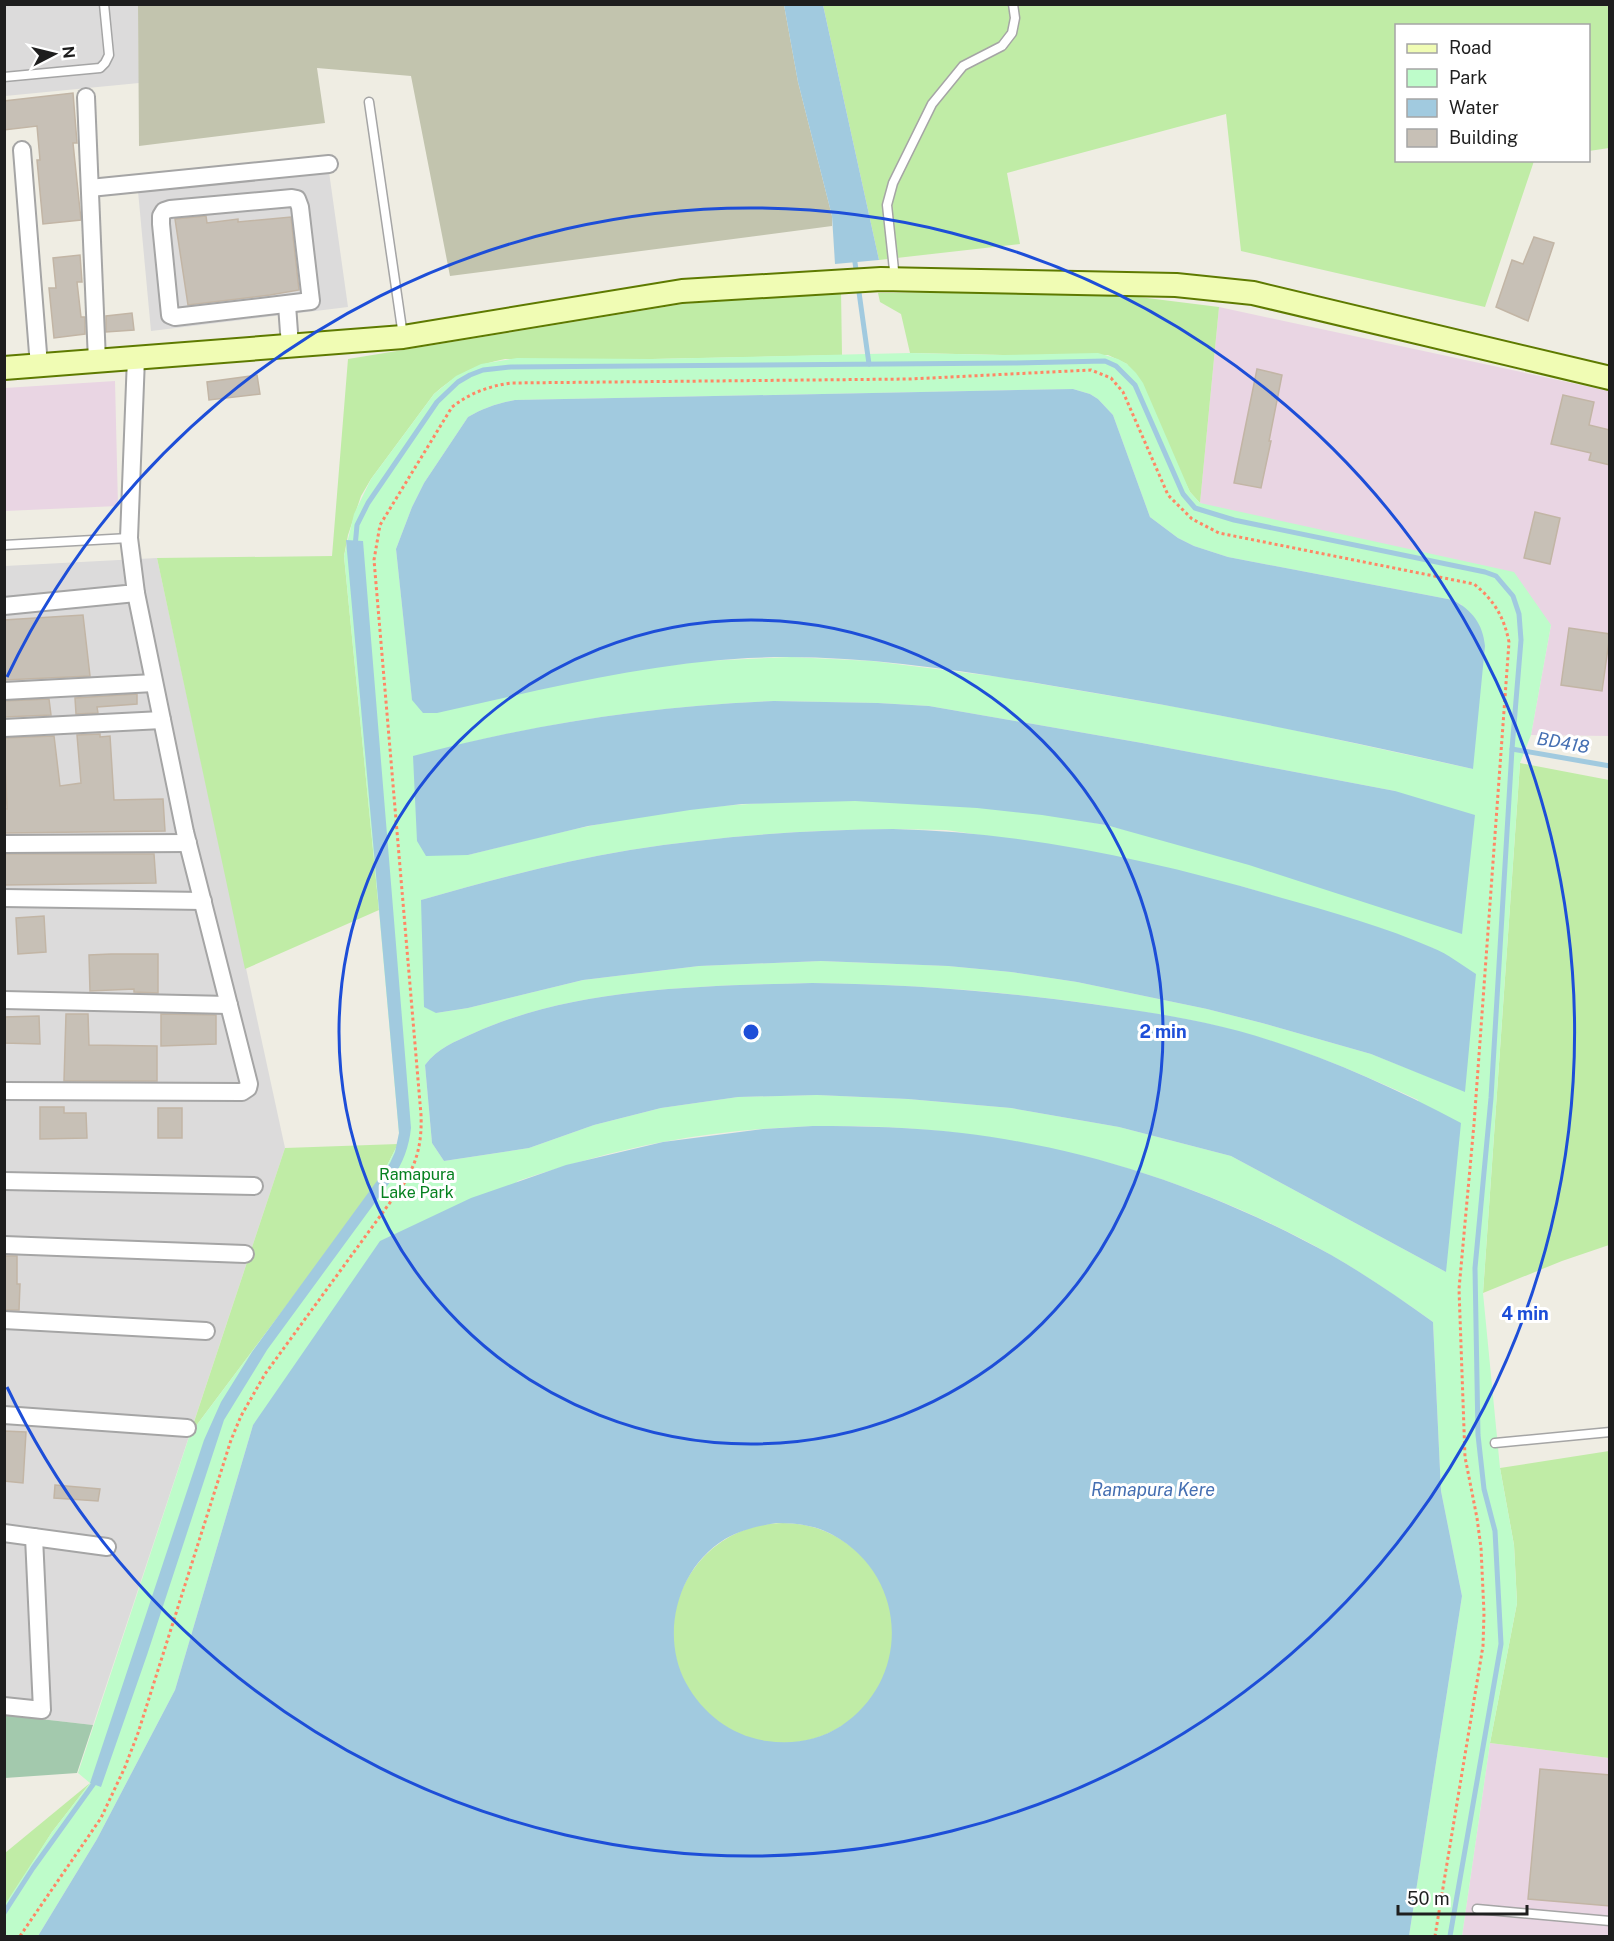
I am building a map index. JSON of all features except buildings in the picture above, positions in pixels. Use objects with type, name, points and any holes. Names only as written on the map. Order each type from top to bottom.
[{"type":"main road","points":[[4,368],[403,337],[682,291],[888,279],[1176,285],[1253,293],[1610,378]]},
{"type":"street","points":[[86,98],[97,361]]},
{"type":"street","points":[[22,150],[39,366]]},
{"type":"street","points":[[90,188],[329,164]]},
{"type":"street","points":[[297,199],[300,207],[311,299],[309,302],[288,305],[172,316],[161,224],[164,211],[297,199]]},
{"type":"street","points":[[288,305],[290,346]]},
{"type":"street","points":[[4,1091],[242,1092],[248,1088],[249,1084],[188,843],[136,593],[129,538],[136,358]]},
{"type":"street","points":[[4,606],[136,593]]},
{"type":"street","points":[[4,691],[154,683]]},
{"type":"street","points":[[4,728],[162,720]]},
{"type":"street","points":[[4,844],[188,843]]},
{"type":"street","points":[[4,898],[203,901]]},
{"type":"street","points":[[4,1000],[229,1005]]},
{"type":"street","points":[[4,1181],[254,1186]]},
{"type":"street","points":[[4,1245],[246,1254]]},
{"type":"street","points":[[4,1320],[206,1331]]},
{"type":"street","points":[[4,1415],[187,1428]]},
{"type":"street","points":[[4,1533],[107,1546]]},
{"type":"street","points":[[4,1706],[42,1710],[34,1537]]},
{"type":"lane","points":[[4,77],[100,68],[109,55],[104,4]]},
{"type":"lane","points":[[888,279],[887,206],[893,183],[932,104],[963,66],[1002,46],[1012,33],[1015,18],[1013,4]]},
{"type":"lane","points":[[369,102],[403,337]]},
{"type":"lane","points":[[4,545],[129,538]]},
{"type":"lane","points":[[1495,1443],[1610,1432]]},
{"type":"lane","points":[[1477,1909],[1610,1921]]},
{"type":"path","points":[[20,1936],[101,1818],[125,1767],[138,1733],[231,1440],[241,1416],[271,1365],[405,1182],[417,1157],[421,1136],[421,1115],[374,560],[380,525],[452,408],[467,397],[484,389],[511,383],[910,379],[1091,370],[1111,378],[1123,392],[1168,495],[1183,512],[1205,527],[1234,536],[1474,584],[1488,596],[1500,614],[1509,642],[1474,1124],[1459,1289],[1465,1457],[1481,1548],[1484,1602],[1483,1646],[1435,1936]]},
{"type":"shaded area","points":[[5,5],[138,5],[139,83],[5,96]]},
{"type":"shaded area","points":[[138,5],[784,5],[798,82],[832,216],[832,226],[450,276],[411,76],[317,68],[325,123],[139,146]]},
{"type":"shaded area","points":[[329,172],[348,307],[151,331],[138,191]]},
{"type":"shaded area","points":[[1219,307],[1609,391],[1609,736],[1531,735],[1551,625],[1200,503]]},
{"type":"shaded area","points":[[115,381],[118,506],[5,511],[5,388]]},
{"type":"shaded area","points":[[157,558],[285,1148],[93,1725],[5,1715],[5,566]]},
{"type":"shaded area","points":[[1490,1743],[1609,1758],[1609,1936],[1462,1936]]},
{"type":"green space","points":[[823,5],[1609,5],[1609,148],[1590,151],[1590,24],[1395,24],[1395,162],[1534,162],[1485,307],[1241,251],[1226,114],[1007,173],[1020,244],[879,260]]},
{"type":"green space","points":[[841,290],[842,355],[505,359],[467,371],[434,394],[361,496],[348,535],[344,556],[379,910],[245,969],[157,558],[332,556],[348,359],[683,304]]},
{"type":"green space","points":[[992,292],[1139,297],[1219,307],[1200,503],[1190,492],[1127,364],[1108,355],[910,353],[901,314],[880,302],[878,293]]},
{"type":"green space","name":"Ramapura Lake Park","points":[[910,353],[1003,355],[1098,353],[1127,364],[1143,383],[1190,492],[1200,503],[1514,572],[1551,625],[1531,735],[1520,763],[1483,1293],[1500,1468],[1514,1545],[1517,1603],[1490,1743],[1462,1936],[1409,1936],[1462,1596],[1441,1491],[1433,1322],[1369,1278],[1302,1239],[1227,1204],[1150,1176],[1071,1153],[991,1138],[909,1128],[827,1126],[745,1131],[663,1142],[590,1159],[518,1181],[253,1425],[175,1690],[97,1839],[38,1936],[5,1936],[4,1906],[52,1832],[90,1783],[78,1773],[190,1434],[377,1185],[398,1144],[399,1133],[379,911],[344,556],[354,514],[371,479],[434,394],[456,376],[481,364],[517,358],[652,359]],"holes":[[[1073,389],[1090,394],[1113,415],[1150,517],[1178,538],[1228,557],[1453,600],[1462,605],[1473,769],[1176,707],[1000,677],[872,661],[791,657],[703,661],[412,699],[396,549],[424,483],[468,417],[491,406],[515,400]],[[774,701],[929,706],[1142,743],[1395,791],[1462,933],[1276,873],[1133,832],[1056,816],[1005,809],[900,802],[743,804],[607,822],[468,855],[413,757],[547,726],[637,712]],[[860,830],[946,830],[1063,847],[1244,887],[1372,926],[1435,949],[1465,1091],[1371,1054],[1207,1009],[1077,982],[1011,972],[948,966],[821,961],[699,966],[583,980],[468,1008],[436,1013],[421,900],[525,872],[630,850],[728,837]],[[812,983],[953,989],[1093,1004],[1222,1027],[1308,1054],[1374,1080],[1418,1100],[1446,1272],[1231,1156],[1119,1127],[1011,1108],[908,1099],[817,1095],[738,1097],[661,1108],[594,1125],[529,1148],[444,1161],[432,1143],[425,1065],[441,1050],[460,1039],[513,1018],[554,1006],[597,998],[683,988]]]},
{"type":"green space","points":[[1520,763],[1609,780],[1609,1245],[1483,1293]]},
{"type":"green space","points":[[398,1144],[377,1185],[190,1434],[285,1148]]},
{"type":"green space","points":[[1609,1451],[1609,1758],[1490,1743],[1517,1603],[1514,1545],[1500,1468]]},
{"type":"green space","points":[[783,1523],[804,1525],[835,1536],[861,1555],[880,1581],[891,1612],[893,1633],[891,1654],[880,1685],[861,1711],[835,1730],[804,1741],[783,1743],[762,1741],[731,1730],[705,1711],[686,1685],[675,1654],[673,1633],[675,1612],[686,1581],[705,1555],[731,1536],[762,1525]]},
{"type":"green space","points":[[5,1715],[93,1725],[77,1773],[5,1778]]},
{"type":"green space","points":[[90,1783],[52,1832],[5,1906],[5,1853]]},
{"type":"water","points":[[784,5],[823,5],[879,260],[835,264],[832,216],[798,82]]},
{"type":"water","points":[[1073,389],[1098,399],[1113,415],[1150,517],[1178,538],[1228,557],[1453,600],[1466,608],[1479,624],[1485,646],[1473,769],[1314,734],[1154,703],[974,673],[861,660],[786,657],[708,661],[591,679],[437,713],[423,713],[412,700],[396,549],[424,483],[468,417],[479,411],[515,400]]},
{"type":"water","points":[[346,540],[363,541],[410,1135],[405,1154],[393,1178],[267,1350],[224,1420],[101,1787],[90,1783],[204,1440],[221,1402],[252,1352],[390,1163],[399,1133]]},
{"type":"water","points":[[774,701],[929,706],[1142,743],[1395,791],[1475,815],[1462,934],[1249,865],[1106,825],[977,808],[855,801],[742,804],[588,826],[468,855],[426,856],[417,841],[413,756],[502,735],[592,718],[682,707]]},
{"type":"water","points":[[893,829],[942,831],[1041,842],[1138,861],[1187,872],[1339,914],[1439,950],[1476,974],[1465,1092],[1371,1054],[1207,1009],[1077,982],[1011,972],[948,966],[821,961],[699,966],[583,980],[468,1008],[436,1013],[424,1007],[421,900],[525,872],[630,850],[761,835]]},
{"type":"water","points":[[812,983],[987,992],[1057,999],[1166,1015],[1221,1026],[1268,1040],[1380,1083],[1461,1123],[1446,1272],[1231,1156],[1119,1127],[1011,1108],[908,1099],[817,1095],[738,1097],[661,1108],[594,1125],[529,1148],[444,1161],[432,1143],[425,1065],[441,1050],[474,1033],[554,1006],[597,998],[683,988]]},
{"type":"water","name":"Ramapura Kere","points":[[850,1126],[944,1131],[1006,1139],[1051,1148],[1137,1171],[1222,1202],[1320,1249],[1386,1289],[1433,1322],[1441,1491],[1462,1596],[1409,1936],[38,1936],[97,1839],[175,1690],[253,1425],[380,1241],[471,1198],[566,1165],[663,1142],[763,1129]],"holes":[[[783,1523],[819,1529],[833,1535],[858,1553],[876,1576],[887,1601],[892,1628],[889,1656],[880,1682],[864,1706],[833,1731],[815,1738],[786,1742],[767,1741],[742,1734],[730,1729],[710,1714],[686,1683],[678,1664],[674,1644],[674,1624],[685,1585],[695,1567],[708,1552],[737,1533]]]},
{"type":"waterway","points":[[854,256],[857,276]]},
{"type":"waterway","points":[[858,285],[869,364]]},
{"type":"waterway","points":[[355,547],[357,525],[368,503],[437,402],[458,382],[483,370],[511,367],[1105,361],[1116,366],[1135,385],[1183,494],[1195,508],[1234,520],[1485,572],[1496,576],[1513,596],[1519,614],[1521,640],[1512,749],[1491,1098],[1475,1268],[1478,1435],[1484,1489],[1495,1531],[1501,1644],[1450,1936]]},
{"type":"waterway","name":"BD418","points":[[1512,749],[1610,766]]},
{"type":"waterway","points":[[4,1913],[33,1868],[97,1779]]}]
